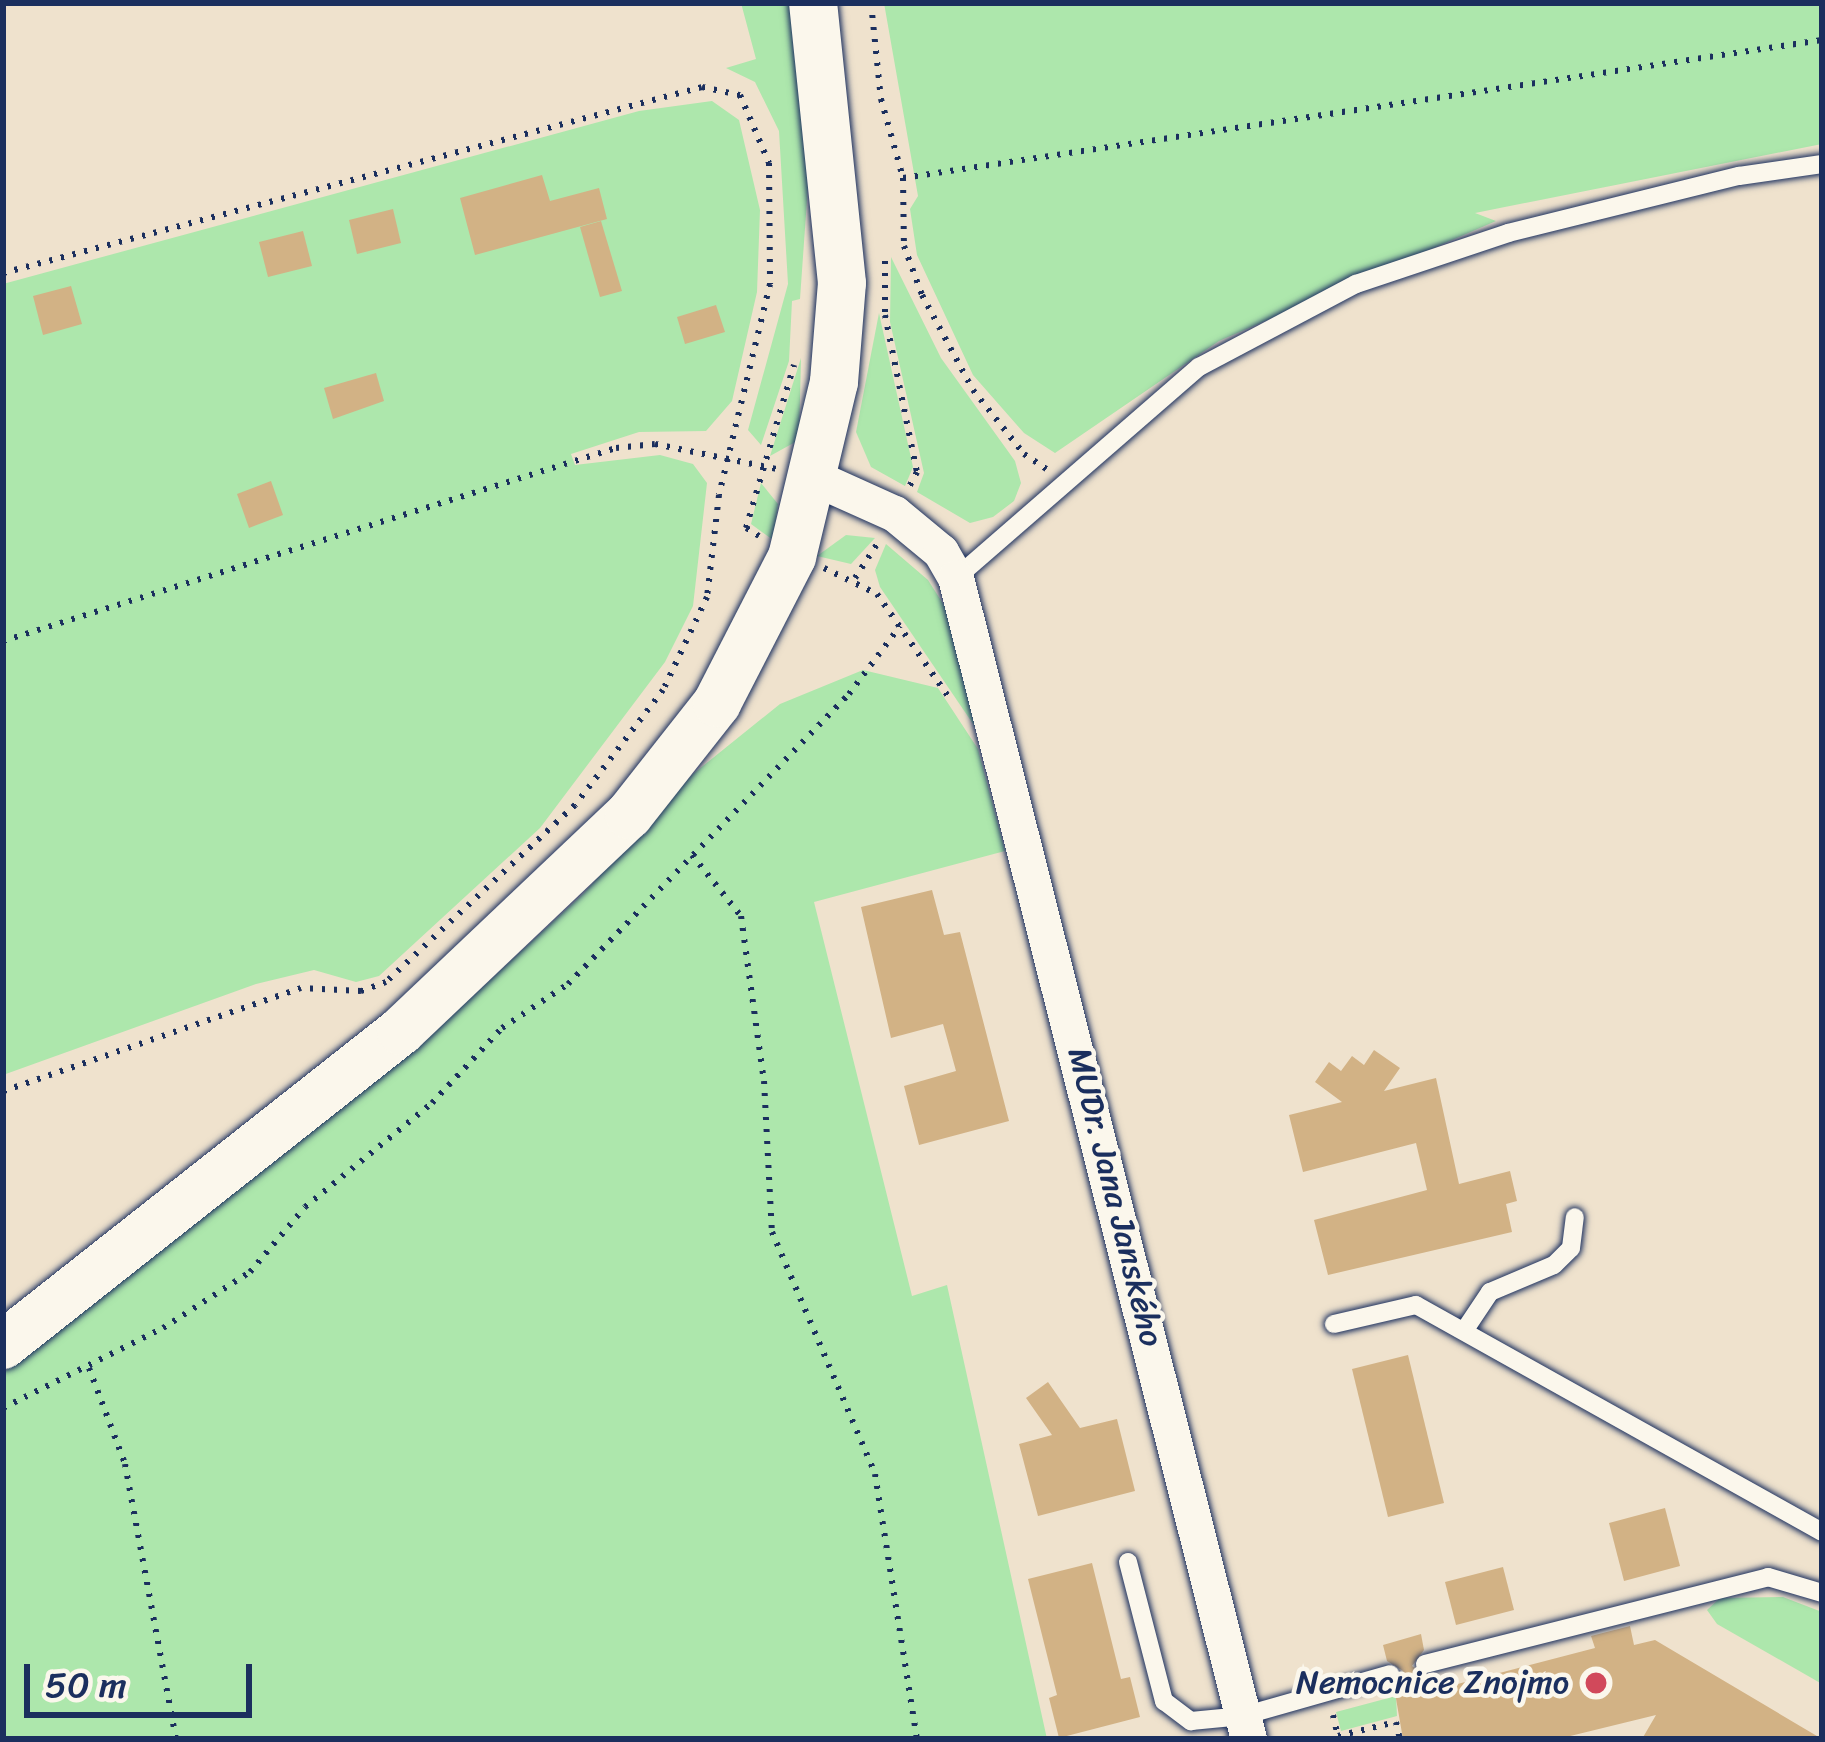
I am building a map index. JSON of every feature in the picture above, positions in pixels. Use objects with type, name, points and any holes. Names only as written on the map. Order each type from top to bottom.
[{"type":"main road","points":[[3,1345],[401,1031],[567,877],[718,703],[792,557],[817,479],[842,284],[812,3]]},
{"type":"street","points":[[817,479],[895,514],[941,552],[956,578]]},
{"type":"street","name":"MUDr. Jana Janského","points":[[956,578],[981,655],[1246,1727]]},
{"type":"lane","points":[[956,578],[1199,367],[1356,284],[1508,232],[1739,176],[1822,164]]},
{"type":"lane","points":[[1464,1331],[1490,1292],[1554,1265],[1571,1248],[1575,1216]]},
{"type":"lane","points":[[1334,1324],[1416,1305],[1822,1532]]},
{"type":"lane","points":[[1128,1562],[1164,1700],[1191,1721],[1246,1727],[1390,1674]]},
{"type":"lane","points":[[1425,1664],[1768,1576],[1820,1592],[1822,1570]]},
{"type":"path","points":[[871,3],[881,99],[903,178],[904,245],[944,345],[1024,454],[1064,480]]},
{"type":"path","points":[[903,178],[1822,40]]},
{"type":"path","points":[[3,273],[646,98],[723,88],[740,94],[761,128],[771,219],[770,284],[732,459],[719,495],[707,596],[663,690],[574,805],[386,982],[361,991],[301,988],[3,1091]]},
{"type":"path","points":[[855,578],[917,472],[885,315],[885,261]]},
{"type":"path","points":[[795,345],[746,528],[792,557],[855,578],[901,626],[958,710]]},
{"type":"path","points":[[3,641],[616,448],[655,444],[817,479]]},
{"type":"path","points":[[3,1408],[89,1368],[250,1272],[305,1208],[432,1103],[502,1028],[568,984],[849,694],[901,626]]},
{"type":"path","points":[[692,855],[741,916],[764,1081],[772,1232],[875,1474],[917,1739]]},
{"type":"path","points":[[89,1368],[124,1464],[176,1739]]},
{"type":"path","points":[[1330,1704],[1338,1736],[1396,1722],[1400,1739]]},
{"type":"green space","points":[[741,3],[790,3],[808,186],[800,299],[792,301],[789,361],[761,445],[748,430],[788,284],[779,131],[755,82],[726,68],[756,59]]},
{"type":"green space","points":[[884,3],[1822,3],[1822,144],[1475,213],[1496,221],[1219,341],[1055,453],[1024,433],[973,375],[917,255],[910,209],[918,196]]},
{"type":"green space","points":[[712,101],[739,120],[760,210],[757,292],[732,401],[706,431],[639,432],[571,454],[575,465],[660,455],[693,464],[707,483],[693,606],[665,662],[540,828],[379,976],[356,982],[314,970],[256,984],[3,1075],[3,284],[639,111]]},
{"type":"green space","points":[[891,257],[941,358],[1015,461],[1021,483],[1014,501],[993,517],[970,523],[917,492],[924,473],[890,322]]},
{"type":"green space","points":[[879,313],[913,467],[905,486],[871,467],[856,432]]},
{"type":"green space","points":[[801,358],[799,440],[770,456]]},
{"type":"green space","points":[[761,483],[778,504],[773,540],[751,524]]},
{"type":"green space","points":[[846,535],[875,538],[851,564],[817,556]]},
{"type":"green space","points":[[886,544],[928,580],[949,613],[986,743],[880,587],[875,570]]},
{"type":"green space","points":[[863,670],[938,688],[978,749],[1005,851],[814,902],[912,1296],[947,1285],[1047,1739],[3,1739],[3,1373],[416,1049],[583,894],[693,774],[780,704]]},
{"type":"green space","points":[[1783,1597],[1822,1612],[1822,1684],[1717,1624],[1707,1610],[1720,1598]]},
{"type":"green space","points":[[1396,1696],[1397,1716],[1341,1731],[1336,1712]]},
{"type":"building","points":[[542,175],[550,201],[599,188],[607,219],[475,255],[460,198]]},
{"type":"building","points":[[393,209],[401,243],[357,254],[349,220]]},
{"type":"building","points":[[601,221],[622,291],[600,297],[580,227]]},
{"type":"building","points":[[303,231],[312,266],[268,277],[259,242]]},
{"type":"building","points":[[71,286],[82,324],[43,335],[33,296]]},
{"type":"building","points":[[716,305],[725,332],[685,344],[677,317]]},
{"type":"building","points":[[376,373],[384,401],[333,419],[324,388]]},
{"type":"building","points":[[271,481],[283,515],[249,528],[237,494]]},
{"type":"building","points":[[932,890],[944,935],[960,932],[1009,1121],[919,1145],[904,1086],[956,1071],[943,1024],[891,1038],[861,907]]},
{"type":"building","points":[[1374,1050],[1400,1068],[1384,1091],[1436,1078],[1459,1184],[1510,1171],[1517,1201],[1506,1204],[1512,1232],[1328,1275],[1314,1220],[1427,1190],[1416,1143],[1303,1172],[1289,1115],[1342,1102],[1315,1082],[1329,1062],[1341,1071],[1352,1056],[1364,1065]]},
{"type":"building","points":[[1408,1355],[1444,1503],[1388,1517],[1352,1369]]},
{"type":"building","points":[[1048,1382],[1080,1428],[1117,1419],[1135,1491],[1038,1516],[1019,1444],[1052,1435],[1026,1398]]},
{"type":"building","points":[[1665,1508],[1680,1566],[1624,1581],[1609,1523]]},
{"type":"building","points":[[1092,1563],[1121,1679],[1130,1677],[1140,1717],[1059,1738],[1049,1698],[1057,1695],[1028,1579]]},
{"type":"building","points":[[1503,1567],[1514,1610],[1456,1625],[1445,1582]]},
{"type":"building","name":"Nemocnice Znojmo","points":[[1630,1626],[1634,1645],[1655,1640],[1822,1739],[1642,1739],[1656,1715],[1558,1739],[1403,1739],[1394,1687],[1403,1671],[1387,1661],[1383,1645],[1421,1634],[1424,1650],[1412,1666],[1429,1677],[1431,1691],[1595,1648],[1591,1636]]},
{"type":"place","name":"Nemocnice Znojmo","points":[[1596,1683]]}]
